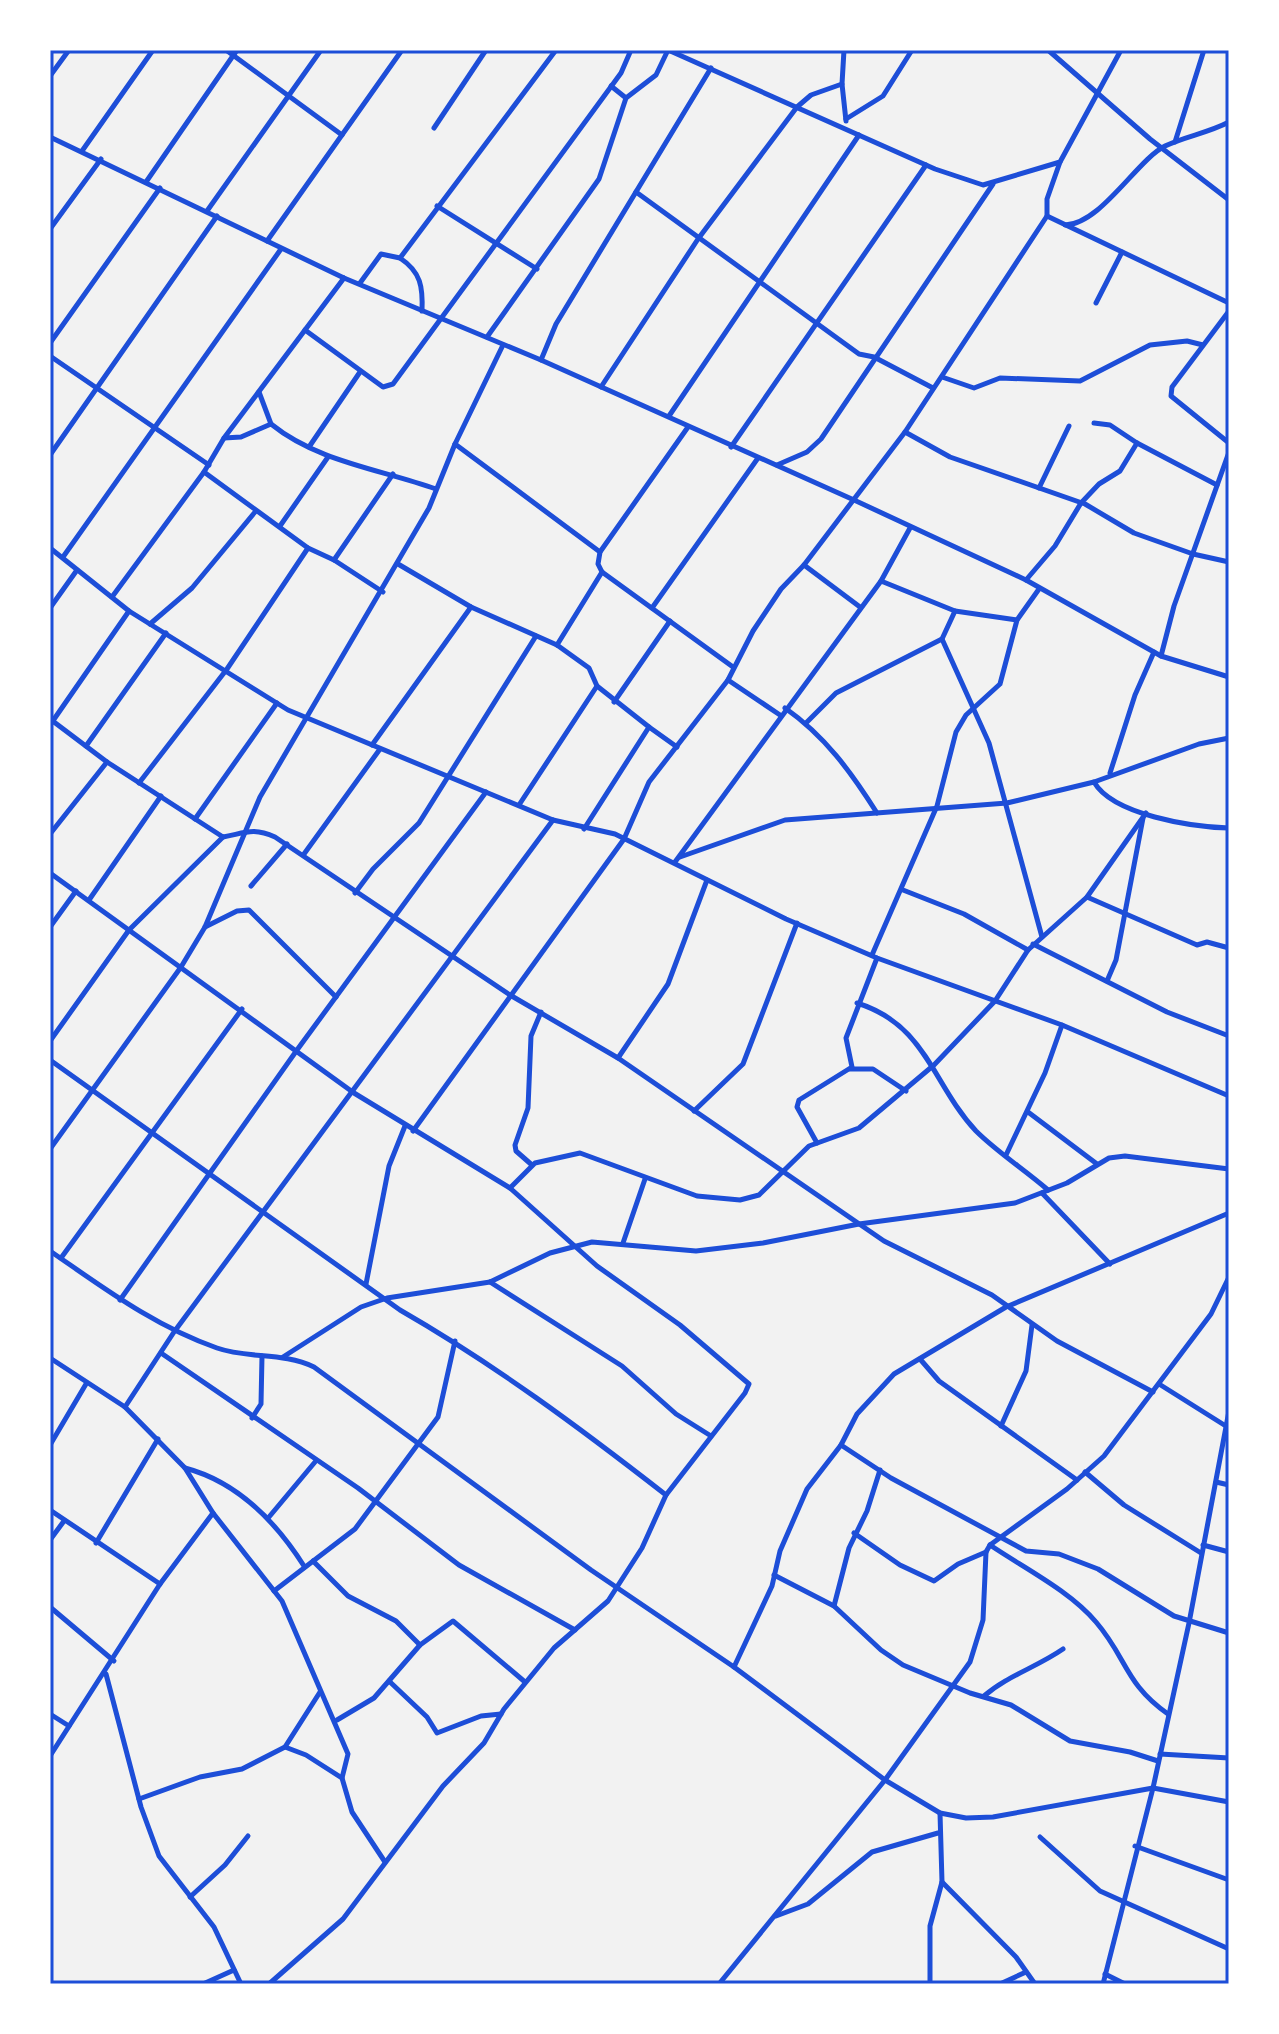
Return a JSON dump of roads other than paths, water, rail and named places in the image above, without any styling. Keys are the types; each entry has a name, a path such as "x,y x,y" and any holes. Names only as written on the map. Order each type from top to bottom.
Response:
{"street":[{"path":"50,76 69,50"},
{"path":"82,151 153,50"},
{"path":"226,50 235,53 342,135"},
{"path":"207,211 321,50"},
{"path":"267,241 402,50"},
{"path":"434,128 486,50"},
{"path":"400,258 556,50"},
{"path":"305,330 383,387 393,384 611,86 631,50"},
{"path":"487,337 606,167 626,98 656,75 668,50 683,52 711,68 926,165 983,185 1060,162"},
{"path":"844,50 842,84 848,129"},
{"path":"846,119 883,96 912,50"},
{"path":"1048,50 1097,94 1229,200"},
{"path":"413,1131 624,839 649,782 728,680 764,613 854,500 942,377 1047,216 1047,199 1060,162 1121,50"},
{"path":"1175,143 1204,50"},
{"path":"146,182 235,53"},
{"path":"541,360 556,324 711,68"},
{"path":"601,387 698,239 797,107 811,95 842,84"},
{"path":"611,86 626,98"},
{"path":"1063,225 1077,225 1130,181 1163,147 1229,122"},
{"path":"669,416 859,135"},
{"path":"50,137 344,278 669,416 1026,580 1161,656 1229,677"},
{"path":"50,229 101,159"},
{"path":"731,447 926,165"},
{"path":"776,466 807,452 821,439 993,184"},
{"path":"50,343 160,188"},
{"path":"636,192 859,354 874,357 933,388"},
{"path":"437,206 537,269"},
{"path":"50,455 217,216"},
{"path":"1047,216 1229,303"},
{"path":"63,557 281,249"},
{"path":"1096,303 1122,252"},
{"path":"360,283 381,254 400,258 411,266 420,279 422,311"},
{"path":"112,597 209,465 258,391 344,278"},
{"path":"1229,311 1172,387 1171,396 1229,443"},
{"path":"942,377 974,388 1000,378 1080,381 1150,345 1187,341 1203,345"},
{"path":"50,1149 181,967 205,927 246,830 304,717 398,564 503,345"},
{"path":"50,356 152,429 209,465"},
{"path":"308,448 360,372"},
{"path":"258,391 271,424 308,448 328,457 436,489"},
{"path":"1094,423 1110,425 1137,443 1217,485"},
{"path":"224,438 241,437 271,424"},
{"path":"1039,488 1069,426"},
{"path":"688,427 600,552 598,564 602,572 733,667"},
{"path":"905,432 950,457 1081,503 1134,533 1193,554 1229,562"},
{"path":"1026,580 1055,546 1081,503 1099,484 1120,471 1137,443"},
{"path":"455,444 600,552"},
{"path":"1161,656 1229,452"},
{"path":"280,526 328,457"},
{"path":"652,608 758,458"},
{"path":"204,472 308,548 334,560 383,592"},
{"path":"334,560 393,474"},
{"path":"150,624 192,588 255,512"},
{"path":"675,862 881,581 910,528"},
{"path":"50,548 129,611 304,717 553,820 624,839 797,923 875,957 1062,1025 1229,1096"},
{"path":"139,783 227,669 308,548"},
{"path":"398,564 471,607 557,645 589,668 597,686 614,702 677,747"},
{"path":"804,565 860,607"},
{"path":"50,608 77,570"},
{"path":"557,645 602,572"},
{"path":"881,581 955,611 1017,620"},
{"path":"817,1143 797,1112 799,1100 853,1065 846,1038 875,957 937,806 952,743 974,708 1000,684 1017,620 1039,589"},
{"path":"372,745 471,607"},
{"path":"129,611 51,722 223,837"},
{"path":"806,723 836,693 942,639 955,611"},
{"path":"614,702 670,621"},
{"path":"86,746 166,633"},
{"path":"355,893 373,869 419,823 445,776 536,636"},
{"path":"942,639 989,743 1042,937"},
{"path":"1110,774 1135,695 1154,652"},
{"path":"728,680 780,715"},
{"path":"519,805 597,686"},
{"path":"195,819 277,703"},
{"path":"785,708 806,723 849,768 877,813"},
{"path":"584,829 649,727"},
{"path":"680,857 785,820 1007,803 1094,782 1199,744 1229,738"},
{"path":"304,854 380,749"},
{"path":"50,834 107,762"},
{"path":"1094,782 1110,801 1144,815 1229,828"},
{"path":"120,1300 209,1172 396,920 486,792"},
{"path":"89,900 161,796"},
{"path":"510,1188 532,1165 548,1158 580,1153 697,1196 740,1200 759,1195 817,1143 859,1128 934,1065 995,1001 1033,944 1087,897 1144,815"},
{"path":"1107,981 1116,960 1144,815"},
{"path":"125,1407 174,1332 354,1093 553,820"},
{"path":"50,1041 129,930 223,837 246,830 259,830 304,854 355,893 510,995 618,1058 884,1241 992,1295 1032,1325 1153,1392"},
{"path":"251,886 287,844"},
{"path":"50,873 354,1093 510,1188 597,1266 680,1325 749,1384 666,1495 642,1548 618,1589 525,1682 484,1743 443,1786 343,1919 269,1984"},
{"path":"618,1058 668,984 707,880"},
{"path":"903,890 964,914 1028,950"},
{"path":"50,927 76,891"},
{"path":"1087,897 1197,945 1207,942 1229,948"},
{"path":"205,927 237,911 249,910 336,997"},
{"path":"694,1111 743,1064 797,923"},
{"path":"1033,944 1167,1012 1229,1036"},
{"path":"857,1003 892,1019 909,1032 976,1130 1045,1191 1110,1264"},
{"path":"61,1258 242,1009"},
{"path":"532,1165 519,1155 515,1145 528,1108 531,1036 541,1012"},
{"path":"1006,1155 1028,1112 1062,1025"},
{"path":"50,1060 400,1310 455,1341 573,1422 666,1495"},
{"path":"850,1069 873,1069 906,1091"},
{"path":"1028,1112 1097,1164"},
{"path":"366,1284 389,1166 405,1126"},
{"path":"283,1358 361,1307 387,1298 490,1282 550,1253 592,1242 696,1251 763,1243 859,1224 1015,1203 1084,1175 1109,1158 1145,1156 1229,1169"},
{"path":"623,1243 645,1179"},
{"path":"734,1667 807,1489 841,1445 871,1396 894,1374 1006,1307 1229,1213"},
{"path":"50,1251 120,1300 174,1332 241,1355 283,1358 314,1367 618,1589 734,1667 885,1780 940,1813 966,1818 993,1817 1153,1788 1229,1802"},
{"path":"719,1984 885,1780 970,1662 979,1637 986,1552 990,1545 1077,1480 1125,1431 1211,1314 1229,1277"},
{"path":"490,1282 622,1366 676,1414 711,1436"},
{"path":"1001,1426 1026,1371 1032,1325"},
{"path":"274,1591 355,1529 418,1442 441,1410 455,1341"},
{"path":"161,1353 315,1462 376,1500 459,1565 575,1630"},
{"path":"252,1418 261,1404 262,1356"},
{"path":"50,1358 125,1407 158,1439 185,1468 213,1513 274,1591 320,1691 337,1720 348,1754 342,1778 352,1812 385,1862"},
{"path":"920,1359 939,1381 1077,1480"},
{"path":"50,1445 86,1384"},
{"path":"1159,1384 1227,1428"},
{"path":"1103,1984 1135,1846 1153,1788 1189,1623 1229,1411"},
{"path":"96,1543 158,1439"},
{"path":"841,1445 1026,1551 1059,1554 1098,1569 1151,1604 1189,1623 1229,1633"},
{"path":"269,1517 315,1462"},
{"path":"185,1468 211,1478 269,1517 304,1566"},
{"path":"834,1606 854,1533 867,1511 880,1470"},
{"path":"1085,1472 1124,1505 1201,1553"},
{"path":"1216,1482 1229,1485"},
{"path":"50,1510 160,1584"},
{"path":"50,1756 106,1674 160,1584 213,1513"},
{"path":"50,1540 64,1521"},
{"path":"854,1533 908,1570 934,1581 958,1564 986,1552"},
{"path":"1203,1544 1229,1552"},
{"path":"990,1545 1094,1619 1111,1641 1135,1687 1168,1714"},
{"path":"313,1561 348,1596 396,1621 420,1645"},
{"path":"774,1575 834,1606 892,1658 953,1687 1011,1705 1070,1741 1130,1752 1158,1761"},
{"path":"50,1607 114,1661"},
{"path":"337,1720 369,1702 420,1645 453,1621 525,1682"},
{"path":"983,1696 997,1684 1042,1664 1063,1649"},
{"path":"106,1674 139,1799 159,1856 214,1927 241,1984"},
{"path":"389,1681 427,1717 437,1733 481,1716 502,1714"},
{"path":"139,1799 200,1777 242,1769 285,1747 320,1691"},
{"path":"50,1714 69,1726"},
{"path":"285,1747 306,1755 342,1778"},
{"path":"1160,1754 1229,1758"},
{"path":"930,1984 930,1926 942,1882 938,1833 940,1813"},
{"path":"775,1917 808,1904 872,1852 938,1833"},
{"path":"190,1897 225,1865 248,1836"},
{"path":"1040,1837 1074,1871 1122,1903 1229,1949"},
{"path":"1135,1846 1229,1880"},
{"path":"942,1882 1035,1984"},
{"path":"203,1984 234,1970"},
{"path":"1000,1984 1026,1972"},
{"path":"1105,1974 1125,1984"}]}
